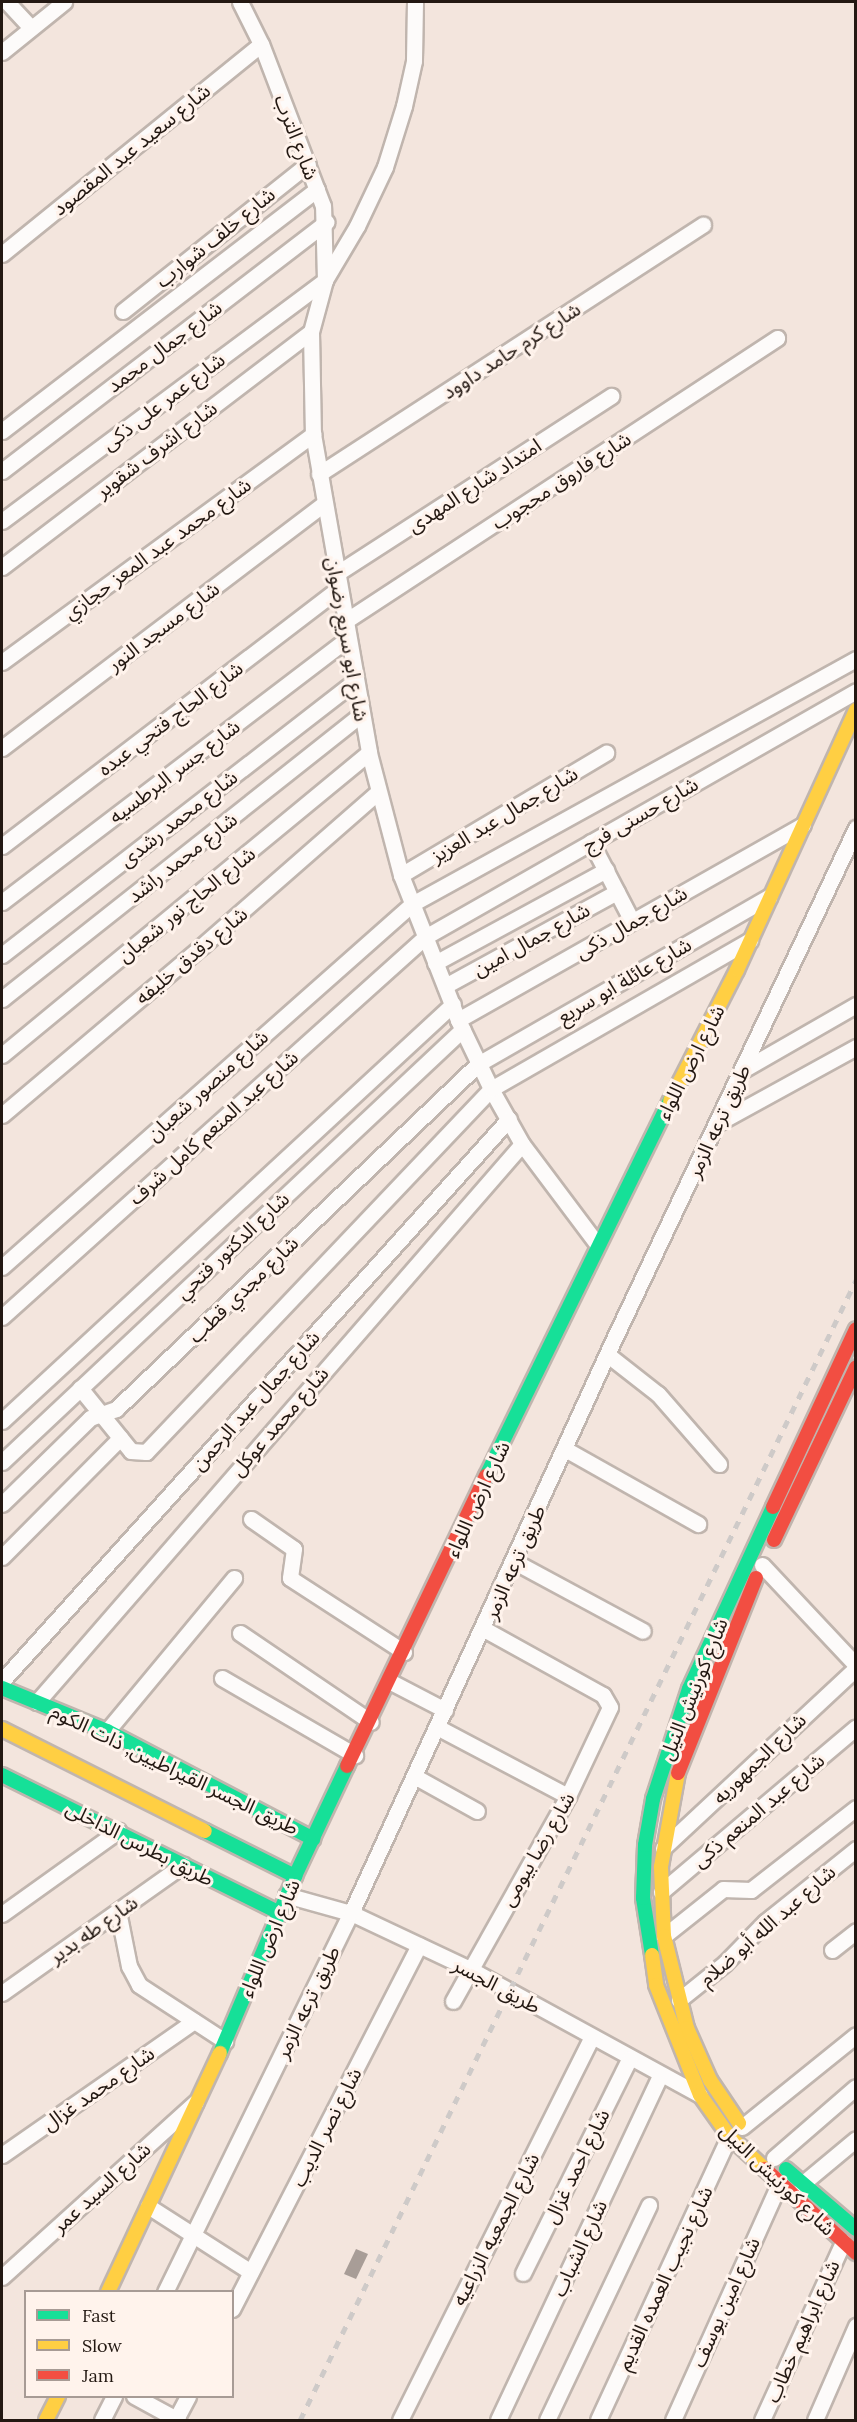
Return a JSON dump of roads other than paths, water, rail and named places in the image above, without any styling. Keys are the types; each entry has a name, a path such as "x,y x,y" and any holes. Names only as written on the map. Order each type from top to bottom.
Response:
{"street":[{"path":"8,2 31,28"},
{"path":"2,52 64,2"},
{"name":"شارع الترب","path":"240,2 261,44 317,189 326,222 325,280"},
{"name":"شارع ابو سريع رضوان","path":"415,2 414,61 385,167 357,226 325,280 311,332 313,434 344,622 369,753 401,875 445,987 491,1089 522,1144 597,1244"},
{"name":"شارع سعيد عبد المقصود","path":"2,254 261,44"},
{"name":"شارع خلف شوارب","path":"123,311 308,164"},
{"path":"2,431 317,189"},
{"name":"شارع جمال محمد","path":"2,471 326,222"},
{"name":"شارع كرم حامد داوود","path":"319,474 703,225"},
{"name":"شارع عمر على ذكى","path":"2,521 325,280"},
{"name":"شارع اشرف شقوير","path":"2,567 311,332"},
{"name":"شارع فاروق محجوب","path":"344,622 777,338"},
{"name":"امتداد شارع المهدى","path":"337,582 611,396"},
{"name":"شارع محمد عبد المعز حجازي","path":"2,662 313,434"},
{"name":"شارع مسجد النور","path":"2,748 324,504"},
{"name":"شارع الحاج فتحي عبده","path":"2,846 337,582"},
{"name":"شارع جسر البرطسيه","path":"2,902 347,639"},
{"name":"شارع منصور شعبان","path":"2,1267 412,904 855,659"},
{"name":"شارع محمد رشدى","path":"2,955 355,681"},
{"name":"شارع حسنى فرج","path":"425,938 855,691"},
{"name":"شارع ارض اللواء","path":"109,2290 201,2098 286,1894 391,1682 597,1244 750,940 855,710"},
{"name":"شارع محمد راشد","path":"2,999 362,714"},
{"name":"شارع الحاج نور شعبان","path":"2,1055 369,753"},
{"name":"شارع جمال عبد العزيز","path":"401,875 606,753"},
{"name":"شارع دقدق خليفه","path":"2,1115 202,946 378,792"},
{"name":"شارع جمال ذكى","path":"461,1025 632,921 803,825"},
{"name":"طريق ترعه الزمر","path":"166,2290 351,1913 515,1562 608,1354 855,828"},
{"path":"591,842 632,921"},
{"path":"435,963 606,870"},
{"name":"شارع جمال امين","path":"445,987 617,892"},
{"name":"شارع عائلة ابو سريع","path":"478,1064 769,897"},
{"name":"شارع عبد المنعم كامل شرف","path":"2,1317 425,938"},
{"path":"80,1388 131,1451 146,1452 491,1089 750,940"},
{"path":"2,1421 453,1004"},
{"path":"741,1071 855,1005"},
{"name":"شارع الدكتور فتحي","path":"2,1462 461,1025"},
{"path":"718,1123 855,1047"},
{"name":"شارع مجدي قطب","path":"2,1504 90,1418 116,1409 478,1064"},
{"name":"شارع جمال عبد الرحمن","path":"2,1681 509,1119"},
{"name":"شارع محمد عوكل","path":"38,1701 522,1144"},
{"name":"شارع كورنيش النيل","path":"855,1329 689,1689 653,1799 644,1881 650,1958 664,2009 700,2095 736,2131 779,2184 855,2253"},
{"path":"608,1354 658,1395 719,1464"},
{"name":"شارع كورنيش النيل","path":"852,2219 802,2184 774,2158 736,2131 702,2063 679,2000 664,1936 661,1892 663,1848 685,1749 762,1565 855,1367"},
{"path":"2,1557 120,1438"},
{"path":"565,1449 698,1524"},
{"path":"251,1519 294,1549 290,1578 404,1652"},
{"path":"515,1562 643,1631"},
{"path":"762,1565 855,1666"},
{"path":"106,1731 234,1578"},
{"name":"شارع رضا بيومى","path":"453,2001 468,1968 568,1796 609,1710 603,1695 484,1629"},
{"path":"240,1633 371,1722"},
{"name":"شارع الجمهوريه","path":"663,1848 855,1666"},
{"path":"222,1678 355,1755"},
{"path":"391,1682 446,1710"},
{"name":"طريق الجسر القيراطيين, ذات الكوم","path":"2,1688 106,1731 314,1839"},
{"path":"437,1727 568,1796"},
{"name":"شارع عبد المنعم ذكى","path":"661,1892 855,1727"},
{"name":"طريق الجسر القيراطيين, ذات الكوم","path":"2,1730 295,1876"},
{"name":"طريق بطرس الداخلى","path":"2,1775 278,1912"},
{"path":"414,1776 477,1811"},
{"path":"664,1936 723,1889 751,1890 855,1808"},
{"path":"2,1914 118,1831"},
{"name":"شارع عبد الله أبو ضلام","path":"679,2000 725,1963 765,1922 855,1849"},
{"name":"شارع طه بدير","path":"2,1994 183,1865"},
{"name":"طريق الجسر","path":"286,1894 351,1913 468,1968 628,2059 700,2095"},
{"path":"118,1911 132,1976 139,1985 225,2041"},
{"path":"832,1950 855,1931"},
{"name":"شارع نصر الديب","path":"234,2305 419,1945"},
{"name":"شارع محمد غزال","path":"2,2155 194,2021"},
{"path":"736,2131 855,2035"},
{"name":"شارع الجمعيه الزراعيه","path":"400,2421 591,2038"},
{"name":"شارع احمد غزال","path":"523,2273 628,2059"},
{"name":"شارع الشباب","path":"498,2421 660,2076"},
{"path":"774,2158 855,2087"},
{"name":"شارع السيد عمر","path":"2,2277 201,2098"},
{"name":"شارع نجيب العمده القديم","path":"598,2421 736,2131"},
{"path":"802,2184 855,2139"},
{"name":"شارع امين يوسف","path":"673,2421 779,2184"},
{"path":"547,2421 649,2205"},
{"path":"148,2206 251,2272"},
{"name":"شارع ابراهيم خطاب","path":"762,2421 843,2242"},
{"path":"815,2421 855,2326"},
{"path":"46,2421 58,2398"},
{"path":"102,2421 114,2398"},
{"path":"136,2398 177,2420 188,2398"}],"railway":[{"path":"300,2420 856,1280"}]}
